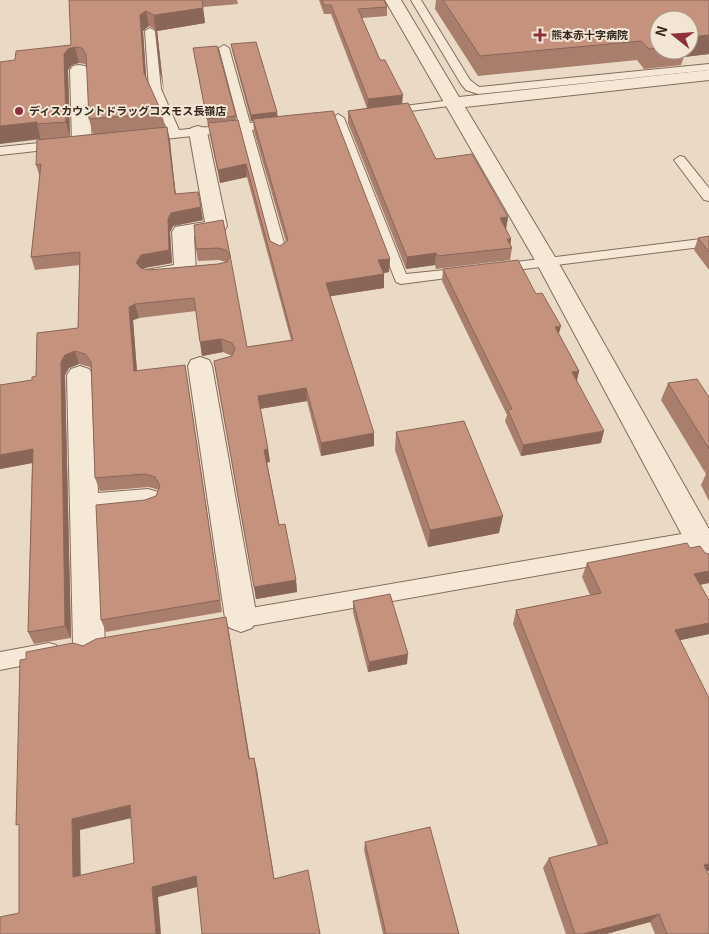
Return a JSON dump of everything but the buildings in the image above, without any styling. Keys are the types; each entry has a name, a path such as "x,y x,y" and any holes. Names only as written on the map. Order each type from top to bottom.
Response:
{"street":[{"path":"393,0 546,262 706,544"},
{"path":"79,70 87,143"},
{"path":"452,103 709,75"},
{"path":"152,275 194,271 183,232 216,226 198,132"},
{"path":"199,366 241,618"},
{"path":"80,375 84,506 99,644"},
{"path":"84,506 148,500"}],"lane":[{"path":"416,0 465,82 470,88 478,91 709,67"},
{"path":"150,31 155,89 175,134"},
{"path":"224,48 280,254"},
{"path":"376,113 452,103"},
{"path":"338,118 401,279 709,242"},
{"path":"129,138 292,122"},
{"path":"0,151 87,143"},
{"path":"680,160 709,197"},
{"path":"213,624 706,544"},
{"path":"0,661 99,644"}],"place":[{"name":"熊本赤十字病院","path":"540,35"},
{"name":"ディスカウントドラッグコスモス長嶺店","path":"19,111"}]}
